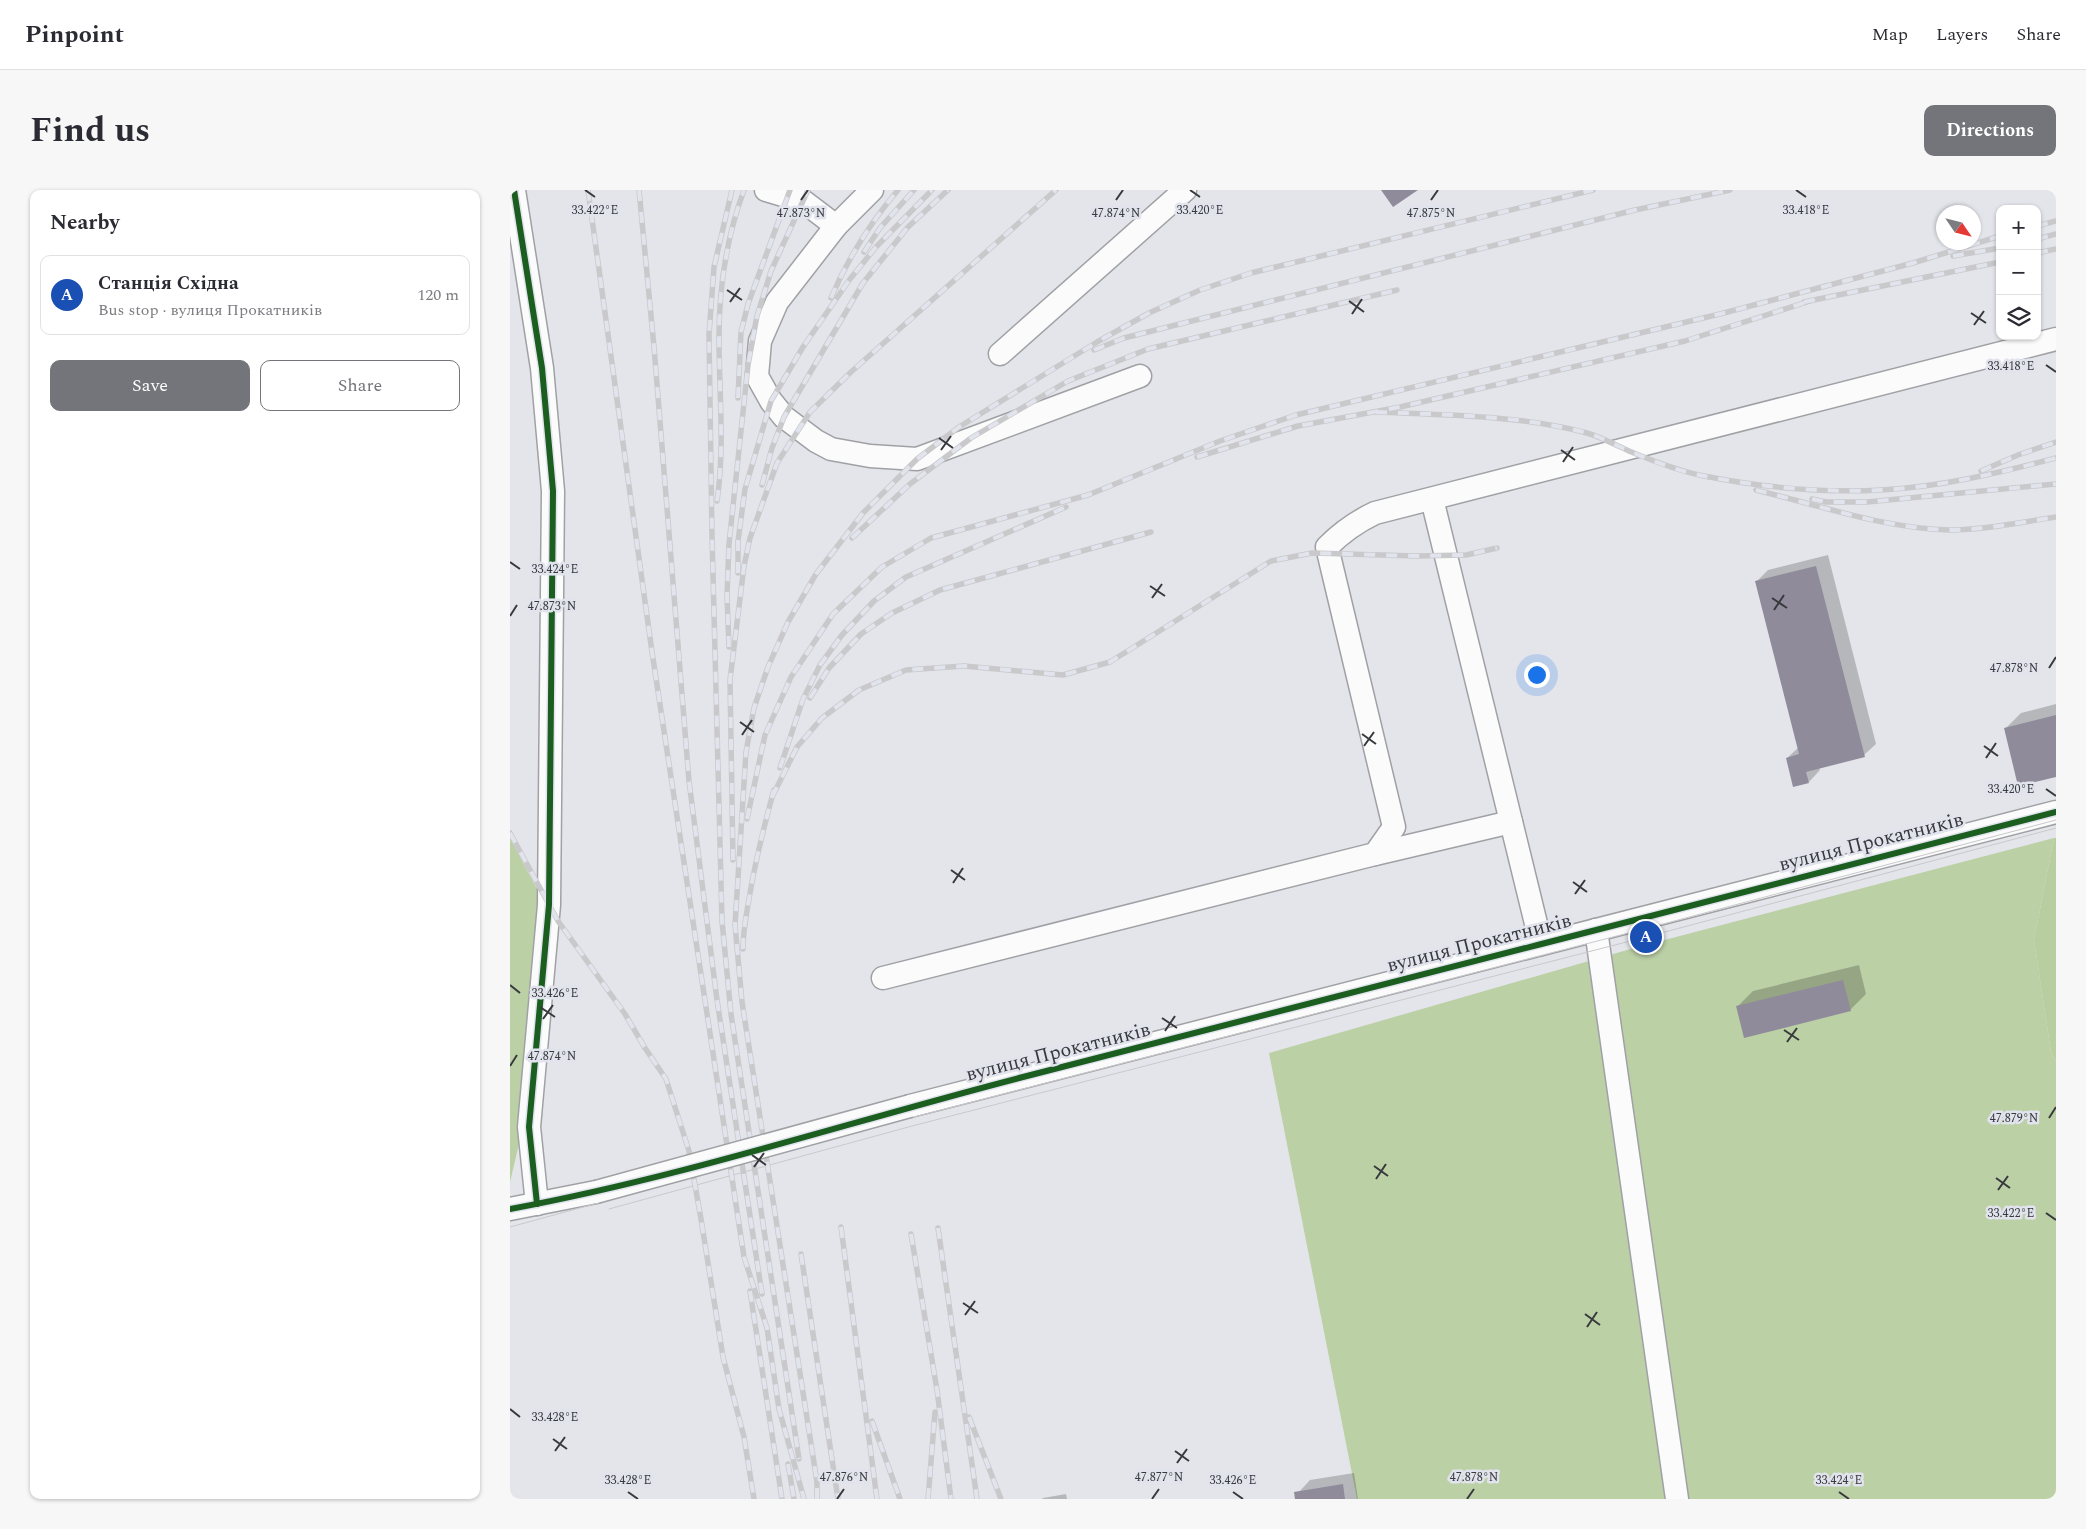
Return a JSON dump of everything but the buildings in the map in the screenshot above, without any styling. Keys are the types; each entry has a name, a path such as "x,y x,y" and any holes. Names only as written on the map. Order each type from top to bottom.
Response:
{"street":[{"path":"514,190 542,368 553,491 549,905 528,1127 537,1204"},
{"path":"766,190 803,201 836,226"},
{"path":"872,190 836,226 777,302 760,341 757,376 771,401 784,417 816,441 831,449 870,456 917,459 1140,376"},
{"path":"1000,354 1185,190"},
{"path":"1375,854 1394,828 1327,547 1350,527 1375,513 2056,339"},
{"path":"1432,499 1541,944"},
{"name":"вулиця Прокатників","path":"510,1209 596,1192 910,1106 2056,812"},
{"path":"883,978 1375,854 1511,822"},
{"path":"1596,930 1677,1499"}],"green space":[{"path":"510,838 546,906 523,1127 510,1182"},
{"path":"2054,838 2034,940 2051,1052 2056,1061 2056,1499 1357,1499 1269,1053 1634,948"},
{"path":"2054,838 2056,838 2056,1061 2051,1052 2034,940"}],"tram line":[{"path":"510,1227 910,1118 1644,929 2056,820"},
{"path":"609,1209 912,1126 1646,937 2056,828"}],"railway":[{"path":"588,190 652,652 744,1257 767,1328 779,1409 804,1499"},
{"path":"639,190 654,347 689,781 717,1000 762,1294"},
{"path":"732,190 714,267 709,334 722,921 731,1014 799,1459"},
{"path":"717,501 721,460 719,319 722,281 733,225 744,190"},
{"path":"738,398 741,332 748,304 790,190"},
{"path":"729,647 727,596 729,544 748,365 757,316 771,271 808,190"},
{"path":"831,298 860,242 898,190"},
{"path":"864,252 880,228 914,190"},
{"path":"738,573 738,541 745,489 771,401 803,347 850,279 876,247 932,190"},
{"path":"762,485 772,448 784,417 863,283 908,227 948,190"},
{"path":"733,860 730,680 744,566 750,538 777,463 810,412 851,372 1056,190"},
{"path":"817,1499 817,1482 742,1002 735,925 746,752 754,708 768,667 788,622 816,574 863,513 917,459 959,427 1097,342 1149,313 1200,290 1251,273 1593,190"},
{"path":"1094,350 1124,338 1635,210 1730,190"},
{"path":"2041,225 2056,221"},
{"path":"2041,238 2056,234"},
{"path":"747,819 765,735 791,677 833,614 882,567 931,538 1088,495 1220,441 1296,415 1720,314 1913,263 1996,237"},
{"path":"1953,256 1996,249"},
{"path":"2041,252 2056,249"},
{"path":"1804,302 1996,263"},
{"path":"852,538 910,484 971,438 1068,381 1148,349 1397,290"},
{"path":"1197,457 1298,426 1400,407 1685,341 1810,301"},
{"path":"1376,412 1509,419 1561,427 1592,435 1656,462 1694,474 1747,483 1815,490 1859,491 1925,486 1991,474 2056,458"},
{"path":"1981,471 2018,455 2056,442"},
{"path":"1812,499 1826,502 1867,502 2056,484"},
{"path":"1756,490 1877,521 1926,529 1976,529 2056,517"},
{"path":"780,768 803,699 820,665 842,635 874,601 906,577 1066,507"},
{"path":"810,698 829,668 861,634 892,613 940,590 1151,532"},
{"path":"772,797 797,747 822,718 859,690 906,670 964,666 1063,675 1110,662 1271,561 1312,553 1416,556 1466,555 1497,548"},
{"path":"743,949 745,924 754,871 774,790"},
{"path":"510,833 558,921 625,1014 666,1079 689,1151 723,1357 744,1437 754,1499"},
{"path":"841,1227 877,1499"},
{"path":"938,1228 977,1499"},
{"path":"911,1234 937,1390 951,1499"},
{"path":"801,1254 838,1499"},
{"path":"750,1291 782,1499"},
{"path":"928,1499 935,1412"},
{"path":"969,1417 1001,1499"},
{"path":"872,1421 900,1499"},
{"path":"788,1464 794,1499"}],"cycle path":[{"path":"514,190 542,368 553,491 549,905 529,1127 537,1204"},
{"path":"510,1209 575,1196 703,1165 1023,1077 2056,812"}],"place":[{"name":"Станція Східна","path":"1646,937"}]}
